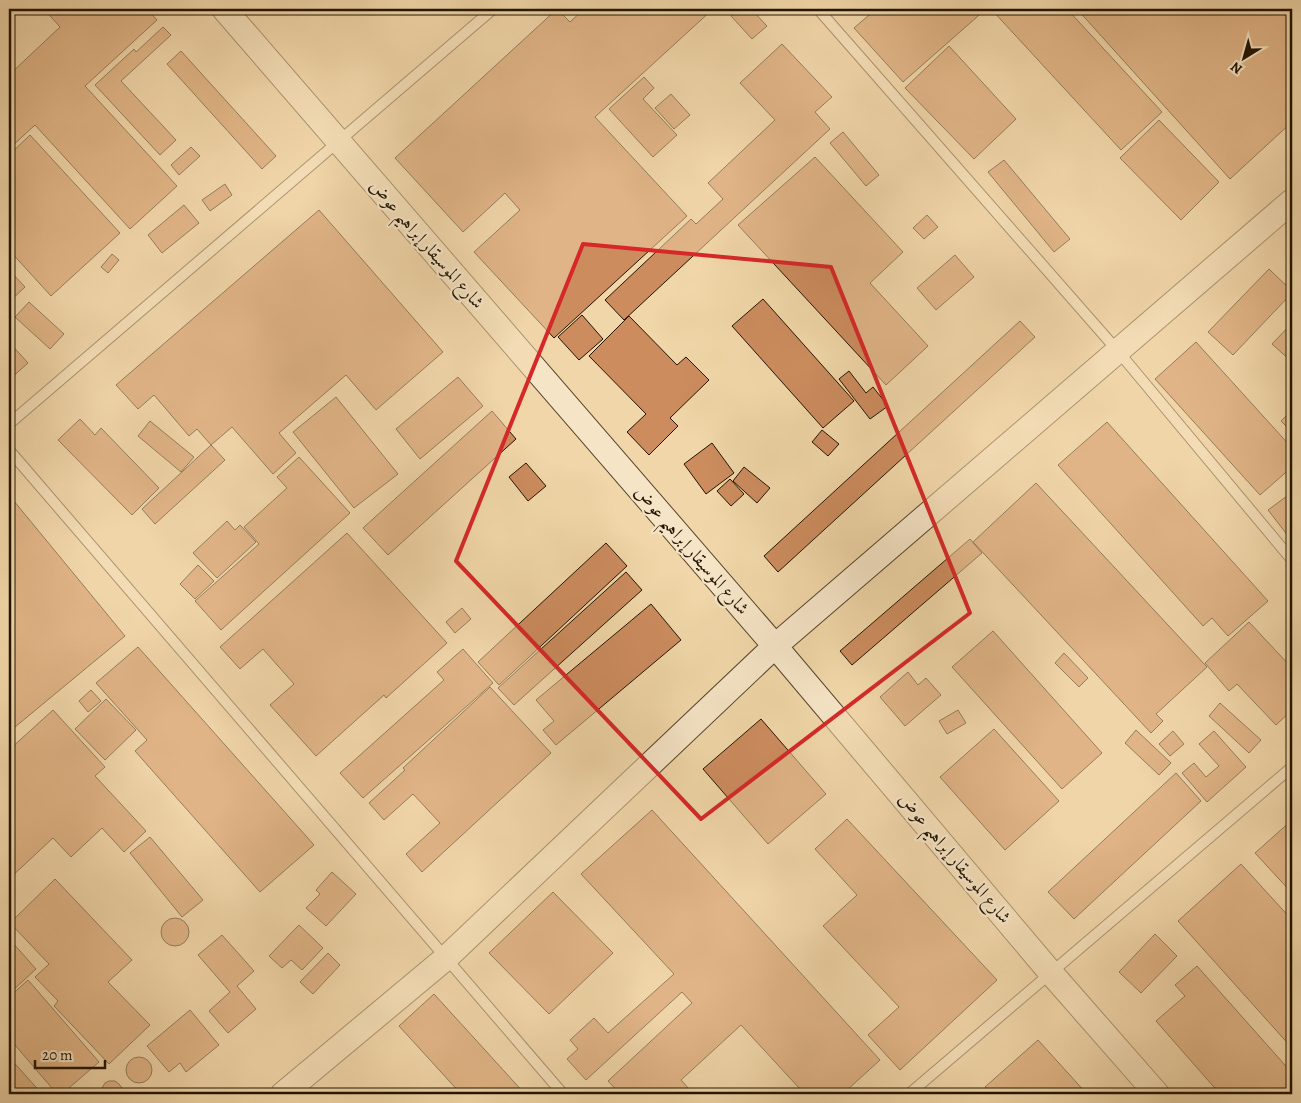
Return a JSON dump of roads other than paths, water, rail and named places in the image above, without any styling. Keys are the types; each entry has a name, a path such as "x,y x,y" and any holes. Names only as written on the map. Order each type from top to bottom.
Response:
{"street":[{"name":"شارع الموسيقار إبراهيم عوض","path":"224,9 775,646 1051,973 1157,1094"},
{"path":"283,1094 446,958 775,646 1292,201"}],"lane":[{"path":"9,424 493,9"},
{"path":"818,9 1118,350 1292,560"},
{"path":"9,450 563,1094"},
{"path":"909,1094 1292,767"}]}
